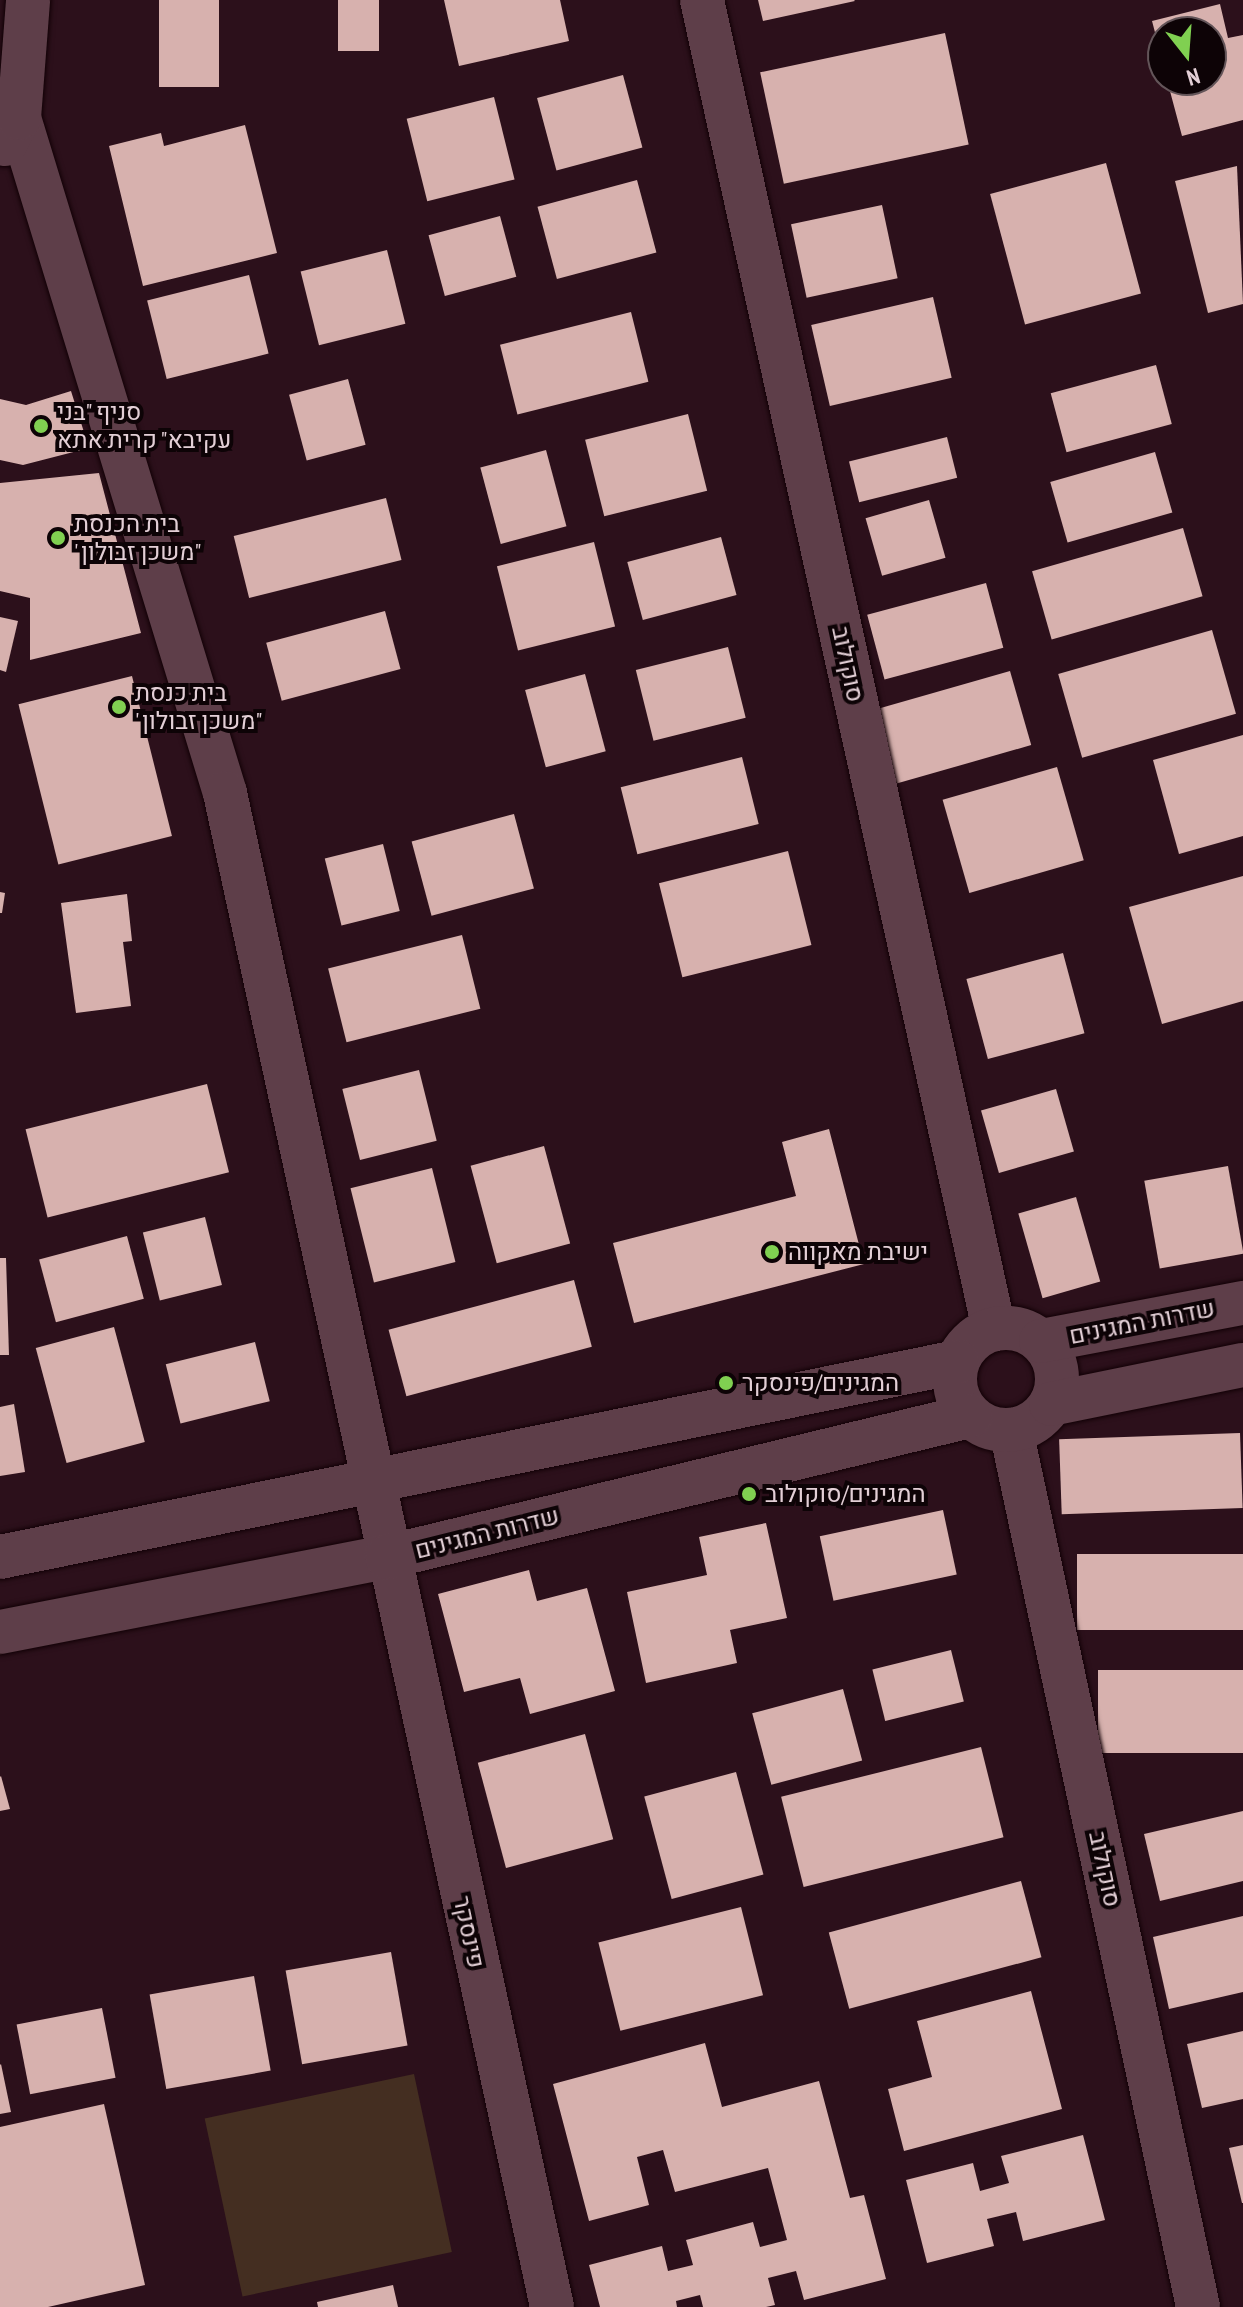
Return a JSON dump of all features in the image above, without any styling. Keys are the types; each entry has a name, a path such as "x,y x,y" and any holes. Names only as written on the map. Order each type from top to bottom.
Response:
{"street":[{"path":"9,136 28,0"},
{"name":"סוקולוב","path":"702,0 994,1329"},
{"name":"פינסקר","path":"9,136 225,793 371,1487 552,2307"},
{"name":"שדרות המגינים","path":"1041,1341 1243,1303"},
{"path":"1051,1404 1057,1371 1041,1341 994,1329 965,1347 957,1362 956,1391 970,1416 1011,1430 1051,1404 1243,1365"},
{"path":"0,1557 371,1487 957,1362"},
{"name":"שדרות המגינים","path":"0,1632 387,1557 970,1416"},
{"name":"סוקולוב","path":"1011,1430 1198,2307"}],"shaded area":[{"path":"414,2074 452,2252 243,2297 205,2118"}],"building":[{"path":"159,0 219,0 219,87 159,87"},
{"path":"338,0 379,0 379,51 338,51"},
{"path":"444,0 560,0 569,41 459,66"},
{"path":"758,0 854,0 855,1 763,21"},
{"path":"1220,4 1223,16 1172,16"},
{"path":"945,33 969,145 784,184 760,72"},
{"path":"1227,34 1228,38 1243,35 1243,120 1182,136 1171,96 1227,96"},
{"path":"623,75 642,147 556,170 537,98"},
{"path":"494,97 515,179 427,201 407,119"},
{"path":"245,125 277,253 143,286 109,146 161,133 164,146"},
{"path":"1106,163 1141,293 1025,324 990,194"},
{"path":"1237,166 1243,304 1208,313 1175,181"},
{"path":"637,180 656,252 557,279 538,207"},
{"path":"882,205 898,278 807,298 791,224"},
{"path":"500,216 516,277 445,296 429,235"},
{"path":"387,250 405,324 319,345 301,272"},
{"path":"249,275 269,354 167,379 147,300"},
{"path":"933,297 952,378 830,406 811,325"},
{"path":"631,312 648,382 517,415 500,345"},
{"path":"1156,365 1172,424 1067,452 1051,393"},
{"path":"348,379 366,445 307,460 289,395"},
{"name":"סניף \"בני עקיבא\" קרית אתא","path":"71,391 89,448 23,465 0,460 0,399 26,405"},
{"path":"688,414 707,491 604,516 585,440"},
{"path":"947,437 957,478 859,502 849,461"},
{"path":"546,450 566,526 501,544 480,468"},
{"path":"1155,452 1172,513 1068,543 1050,482"},
{"name":"בית הכנסת \"משכן זבולון\"","path":"99,473 141,633 30,660 30,598 0,591 0,483"},
{"path":"386,498 401,560 249,598 234,536"},
{"path":"929,500 946,558 882,576 866,518"},
{"path":"1183,528 1203,596 1052,640 1032,571"},
{"path":"721,537 737,595 643,620 627,562"},
{"path":"594,542 615,626 518,651 497,566"},
{"path":"986,583 1003,648 885,680 867,615"},
{"path":"385,611 401,669 282,701 266,643"},
{"path":"0,617 18,621 6,672 0,670"},
{"path":"1212,630 1236,714 1082,758 1058,674"},
{"path":"728,647 746,718 653,741 636,670"},
{"path":"1010,671 1031,745 897,784 875,710"},
{"path":"585,674 606,751 546,767 525,690"},
{"path":"132,676 172,836 58,864 18,704"},
{"path":"1243,735 1243,836 1179,854 1153,760"},
{"path":"742,757 759,824 637,854 621,787"},
{"path":"1057,767 1084,860 969,893 943,800"},
{"path":"514,814 534,888 432,916 412,841"},
{"path":"383,844 400,911 341,925 325,859"},
{"path":"788,851 811,945 682,977 659,883"},
{"path":"1243,876 1243,1001 1162,1024 1129,907"},
{"path":"0,892 5,893 2,913 0,913"},
{"path":"127,894 132,941 123,942 131,1006 76,1013 61,903"},
{"path":"462,935 480,1009 346,1042 328,968"},
{"path":"1063,953 1084,1033 988,1059 966,979"},
{"path":"419,1070 437,1141 360,1160 342,1089"},
{"path":"207,1084 229,1172 48,1218 26,1129"},
{"path":"1056,1089 1074,1151 999,1173 981,1110"},
{"path":"829,1129 864,1264 634,1323 613,1243 796,1196 782,1142"},
{"path":"544,1146 570,1244 497,1263 471,1166"},
{"path":"1228,1166 1243,1254 1160,1268 1144,1181"},
{"path":"432,1168 455,1262 374,1282 350,1188"},
{"path":"1076,1197 1100,1282 1043,1298 1018,1214"},
{"path":"205,1217 222,1285 160,1300 143,1232"},
{"path":"127,1236 144,1299 56,1322 39,1260"},
{"path":"0,1258 6,1258 9,1355 0,1355"},
{"path":"574,1280 592,1347 406,1396 389,1330"},
{"path":"114,1327 145,1442 67,1463 36,1348"},
{"path":"255,1342 270,1401 180,1423 166,1364"},
{"path":"14,1404 25,1472 0,1476 0,1407"},
{"path":"1240,1433 1243,1508 1062,1514 1059,1439"},
{"path":"943,1510 957,1575 833,1601 820,1536"},
{"path":"766,1523 787,1618 730,1630 737,1663 646,1683 627,1592 707,1575 699,1537"},
{"path":"1077,1554 1243,1554 1243,1630 1077,1630"},
{"path":"529,1570 537,1601 587,1588 615,1691 530,1714 520,1678 464,1692 438,1594"},
{"path":"951,1650 964,1701 885,1721 872,1670"},
{"path":"1098,1670 1243,1670 1243,1753 1098,1753"},
{"path":"843,1689 862,1760 771,1785 752,1713"},
{"path":"585,1734 613,1839 506,1868 478,1763"},
{"path":"981,1747 1003,1837 804,1887 781,1797"},
{"path":"736,1772 763,1874 672,1899 644,1797"},
{"path":"0,1777 10,1809 0,1811"},
{"path":"1243,1811 1243,1881 1160,1901 1144,1834"},
{"path":"1021,1881 1041,1957 849,2009 829,1933"},
{"path":"741,1907 763,1995 620,2031 598,1943"},
{"path":"1243,1916 1243,1992 1169,2009 1153,1937"},
{"path":"391,1952 407,2046 302,2064 286,1971"},
{"path":"254,1976 271,2071 166,2089 150,1994"},
{"path":"1031,1991 1062,2109 904,2151 888,2089 932,2077 917,2021"},
{"path":"102,2008 116,2078 30,2094 17,2025"},
{"path":"1243,2031 1243,2099 1202,2108 1187,2044"},
{"path":"705,2043 722,2107 819,2081 850,2198 864,2195 886,2279 804,2300 796,2271 768,2278 775,2305 766,2307 703,2307 700,2295 676,2301 677,2307 600,2307 589,2265 662,2246 668,2271 693,2265 686,2240 753,2222 760,2247 787,2240 768,2168 675,2192 663,2150 637,2157 649,2205 589,2221 553,2084"},
{"path":"0,2065 11,2112 0,2114"},
{"path":"104,2104 145,2285 48,2307 0,2307 0,2127"},
{"path":"1083,2135 1105,2220 1023,2241 1016,2212 987,2219 994,2246 927,2263 906,2180 973,2163 980,2191 1009,2183 1001,2156"},
{"path":"1243,2145 1243,2203 1242,2203 1229,2148"},
{"path":"393,2285 398,2307 318,2307 317,2302"}],"place":[{"name":"סניף \"בני עקיבא\" קרית אתא","path":"41,426"},
{"name":"בית הכנסת \"משכן זבולון\"","path":"58,538"},
{"name":"בית כנסת \"משכן זבולון\"","path":"119,707"},
{"name":"ישיבת מאקווה","path":"772,1252"},
{"name":"המגינים/פינסקר","path":"726,1383"},
{"name":"המגינים/סוקולוב","path":"749,1494"}]}
